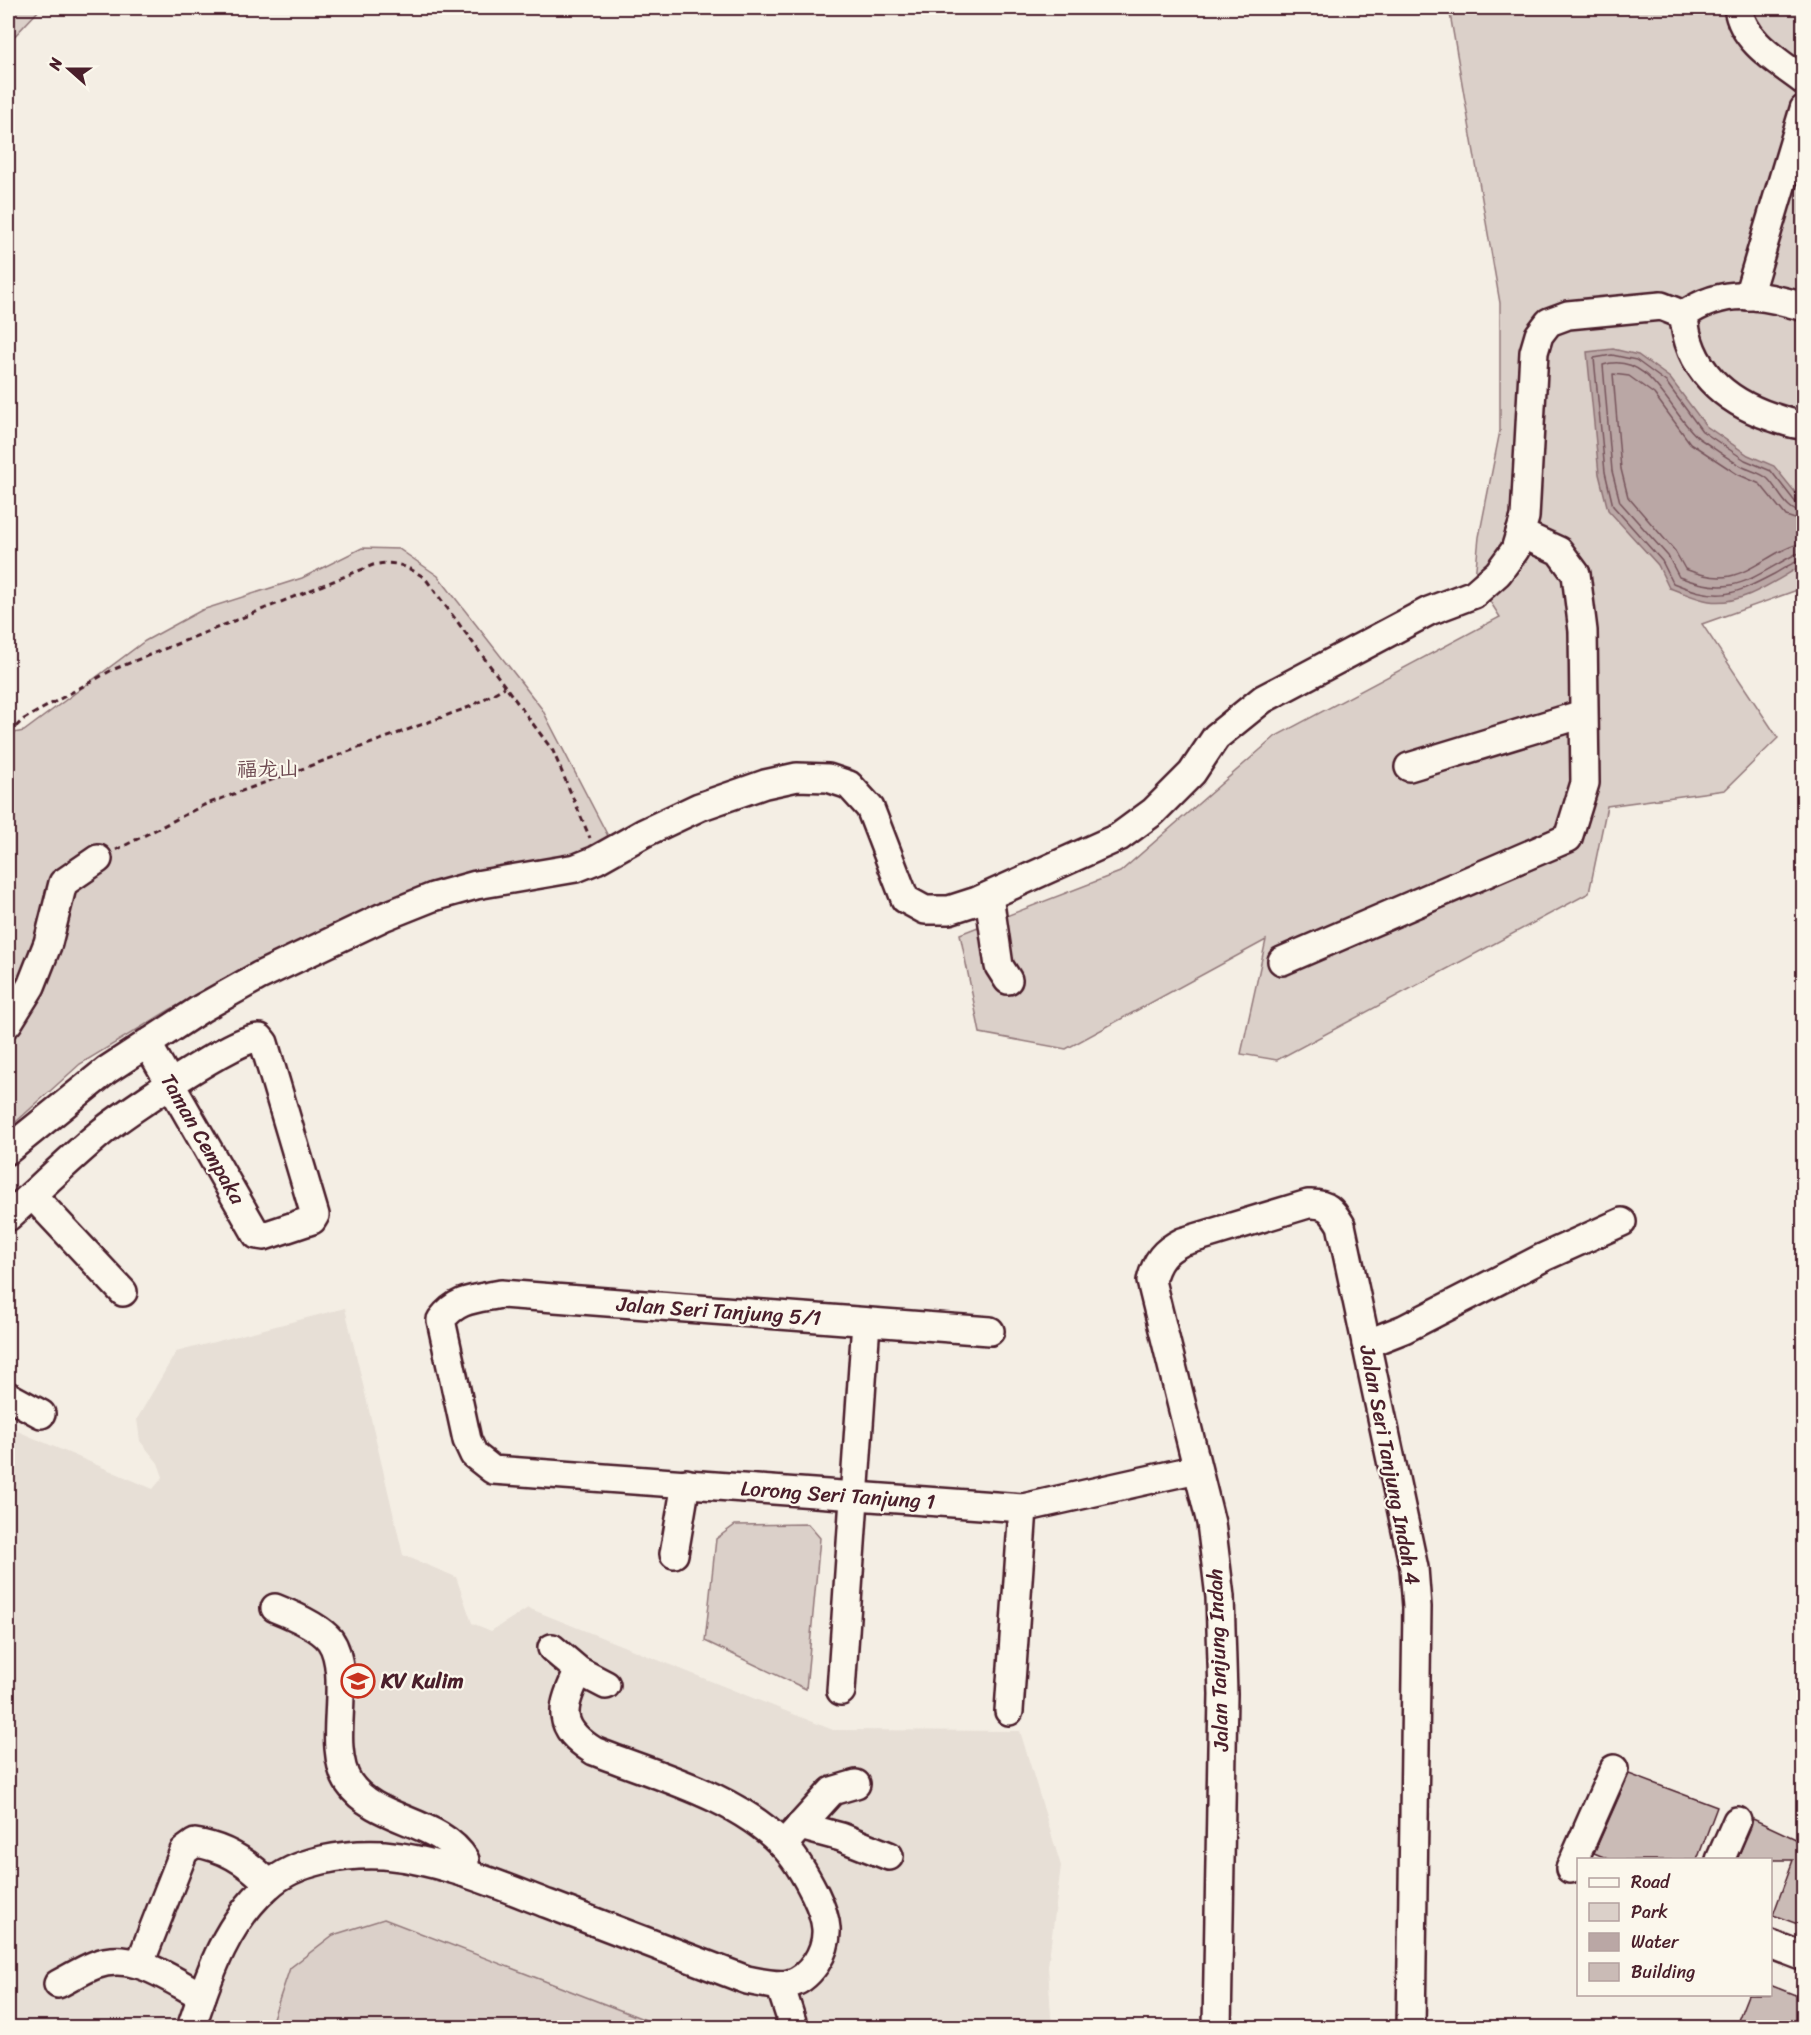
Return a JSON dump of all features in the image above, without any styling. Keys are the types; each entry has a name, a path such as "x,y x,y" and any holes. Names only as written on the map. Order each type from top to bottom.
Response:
{"street":[{"path":"1738,8 1740,22 1754,41 1803,81"},
{"path":"1748,296 1803,109"},
{"path":"1684,315 1699,304 1716,299 1748,296 1764,295 1803,307"},
{"path":"8,1150 107,1070 147,1043 259,976 383,917 476,885 576,868 699,807 765,784 797,777 828,778 849,785 870,808 885,841 893,873 905,899 925,910 949,910 988,896 1119,837 1153,812 1192,773 1216,737 1263,699 1429,611 1474,594 1498,573 1515,550 1524,517 1529,472 1534,352 1539,335 1549,322 1568,315 1661,306 1684,315"},
{"path":"1684,315 1685,338 1698,365 1718,386 1745,408 1803,425"},
{"path":"1282,961 1568,838 1585,783 1582,714 1583,631 1576,574 1559,551 1520,533"},
{"path":"1409,767 1582,714"},
{"path":"8,1023 31,986 48,943 63,883 99,859"},
{"path":"988,896 999,966 1008,980"},
{"name":"Taman Cempaka","path":"147,1043 257,1235 264,1236 312,1220 315,1215 264,1044 260,1038 255,1037 228,1049 172,1084"},
{"path":"8,1217 104,1130 172,1084"},
{"path":"32,1195 123,1292"},
{"name":"Jalan Seri Tanjung Indah 4","path":"1155,1265 1168,1249 1182,1242 1308,1203 1322,1203 1332,1210 1341,1226 1414,1568 1417,1607 1411,2028"},
{"path":"1366,1344 1404,1329 1544,1257 1622,1222"},
{"name":"Jalan Tanjung Indah","path":"1155,1265 1151,1281 1210,1523 1220,1597 1223,1694 1217,2028"},
{"name":"Jalan Seri Tanjung 5/1","path":"478,1460 467,1440 441,1320 450,1307 466,1300 501,1294 990,1331"},
{"path":"841,1692 866,1322"},
{"path":"8,1396 41,1414"},
{"name":"Lorong Seri Tanjung 1","path":"478,1460 494,1470 1023,1508 1197,1469"},
{"path":"674,1554 686,1484"},
{"path":"1009,1711 1023,1508"},
{"path":"275,1608 296,1617 330,1640 339,1667 340,1764 348,1782 361,1797 448,1842 465,1860 465,1873"},
{"path":"552,1648 579,1671 606,1685"},
{"path":"579,1671 565,1706 565,1723 575,1739 594,1751 744,1813 791,1835 841,1838 889,1856"},
{"path":"1566,1868 1614,1769"},
{"path":"791,1835 832,1791 856,1784"},
{"path":"1721,1858 1737,1821"},
{"path":"191,2028 229,1930 269,1884 299,1868 355,1855 386,1855 465,1873 747,1980 780,1985 792,1984 808,1974 820,1955 827,1935 825,1915 791,1835"},
{"path":"140,1963 184,1851 195,1843 237,1858 253,1867 269,1884"},
{"path":"1772,1945 1803,1957"},
{"path":"58,1984 96,1965 123,1960 140,1963 202,1996"},
{"path":"780,1985 794,2028"}],"path":[{"path":"8,734 24,719 112,670 373,565 389,561 406,566 424,578 531,719 553,751 586,824 596,860"},
{"path":"99,859 204,805 472,706 505,687"}],"shaded area":[{"name":"KV Kulim","path":"345,1308 403,1555 456,1577 472,1623 491,1631 528,1608 833,1730 1020,1731 1061,1866 1048,1966 1051,2017 1058,2027 8,2027 8,1427 153,1489 163,1477 158,1463 140,1441 137,1419 176,1352"}],"green space":[{"path":"8,8 41,8 8,43"},
{"path":"1449,8 1803,8 1803,588 1702,624 1778,738 1725,790 1607,806 1589,893 1277,1060 1241,1054 1266,940 1066,1049 980,1033 960,934 1120,872 1276,736 1500,617 1475,578 1479,537 1500,431 1500,303"},
{"name":"福龙山","path":"362,548 399,549 438,576 542,709 609,838 579,858 359,915 171,1009 80,1064 8,1129 8,734 24,731 145,641 202,610 302,578"},
{"path":"808,1524 820,1538 806,1689 705,1641 716,1539 735,1525"},
{"path":"384,1919 664,2027 270,2027 290,1968 333,1935"}],"water":[{"path":"1613,349 1638,355 1670,378 1706,426 1748,455 1774,466 1803,502 1803,565 1770,584 1734,600 1709,601 1669,588 1658,565 1608,510 1599,474 1587,352"}],"building":[{"path":"1629,1774 1717,1807 1698,1858 1606,1858 1594,1853"},
{"path":"1753,1819 1800,1841 1803,1836 1803,1926 1773,1915 1793,1860 1738,1858"},
{"path":"1772,1986 1803,1998 1803,2018 1800,2028 1735,2028 1748,1996 1772,1996"}],"place":[{"name":"KV Kulim","path":"358,1681"}]}
